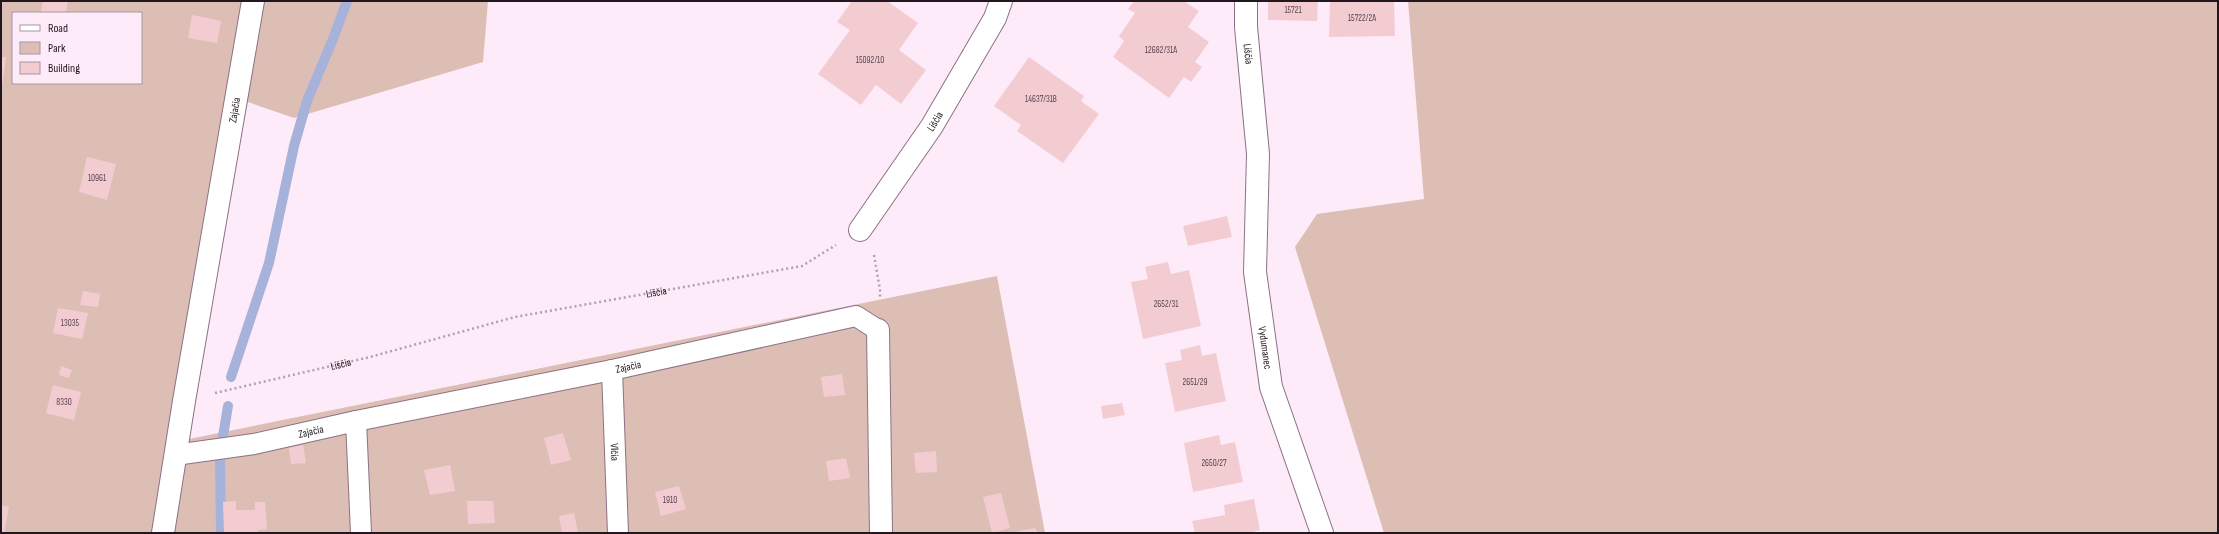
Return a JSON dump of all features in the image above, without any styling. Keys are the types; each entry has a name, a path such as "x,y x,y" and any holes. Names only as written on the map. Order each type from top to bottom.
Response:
{"street":[{"name":"Zajačia","path":"163,533 184,401 253,1"},
{"name":"Líščia","path":"860,230 932,126 995,18 1001,1"},
{"name":"Líščia","path":"1246,1 1246,27 1258,154"},
{"name":"Vydumanec","path":"1258,154 1255,272 1272,387 1322,533"},
{"path":"878,330 881,533"}],"lane":[{"name":"Zajačia","path":"175,455 254,444 356,421 612,370 856,316 878,330"},
{"name":"Vlčia","path":"612,370 618,533"},
{"path":"356,421 361,533"}],"path":[{"name":"Líščia","path":"184,401 370,357 515,317 802,266 860,230"},
{"path":"860,230 871,245 877,264 880,290 878,330"}],"green space":[{"path":"1,1 488,1 483,62 294,118 239,99 174,442 997,276 1045,533 1,533"},
{"path":"1408,1 2218,1 2218,533 1384,533 1295,247 1317,214 1424,199"}],"building":[{"path":"43,1 68,1 66,12 41,12"},
{"path":"852,1 887,1 918,23 899,50 926,70 901,104 876,85 861,105 818,74 850,30 837,22"},
{"path":"1134,1 1184,1 1199,11 1188,27 1209,42 1195,62 1202,67 1191,82 1184,77 1169,98 1113,57 1124,41 1119,36 1135,13 1128,9"},
{"path":"1268,1 1318,1 1317,21 1268,20"},
{"path":"1330,1 1394,1 1395,36 1329,37"},
{"path":"192,15 221,21 217,43 188,38"},
{"path":"1,57 6,57 2,86 1,86"},
{"path":"1029,57 1084,96 1081,101 1099,114 1063,163 1017,131 1021,125 994,106"},
{"path":"87,157 116,164 107,200 79,192"},
{"path":"1227,216 1232,237 1188,246 1183,226"},
{"path":"1168,262 1171,274 1189,270 1201,326 1143,339 1131,282 1148,279 1145,267"},
{"path":"83,291 100,294 98,307 80,305"},
{"path":"58,308 88,313 82,339 53,333"},
{"path":"1200,345 1202,356 1216,353 1226,401 1175,412 1165,363 1182,360 1180,350"},
{"path":"61,366 72,370 69,378 59,375"},
{"path":"842,374 845,395 824,397 821,377"},
{"path":"53,385 81,392 74,420 46,413"},
{"path":"1122,403 1125,415 1103,419 1101,406"},
{"path":"563,433 571,460 551,465 544,438"},
{"path":"1219,435 1221,445 1235,442 1243,482 1193,492 1184,443"},
{"path":"303,445 306,463 291,464 289,448"},
{"path":"936,451 937,472 916,473 914,453"},
{"path":"846,458 850,478 829,481 826,461"},
{"path":"450,465 455,491 430,495 424,470"},
{"path":"679,486 686,509 661,516 655,492"},
{"path":"1001,493 1010,528 992,533 983,497"},
{"path":"1254,499 1260,530 1249,533 1195,533 1192,521 1225,515 1224,505"},
{"path":"236,501 236,510 255,510 255,502 265,502 267,529 258,530 258,533 224,532 223,502"},
{"path":"467,501 493,501 495,523 468,524"},
{"path":"1,505 9,507 4,533 1,533"},
{"path":"574,513 578,533 562,533 559,516"},
{"path":"1035,528 1038,533 1014,533 1014,532"}],"waterway":[{"path":"231,377 269,263 294,146 307,101 347,1"},
{"path":"223,436 228,406"},
{"path":"220,459 221,533"}]}
